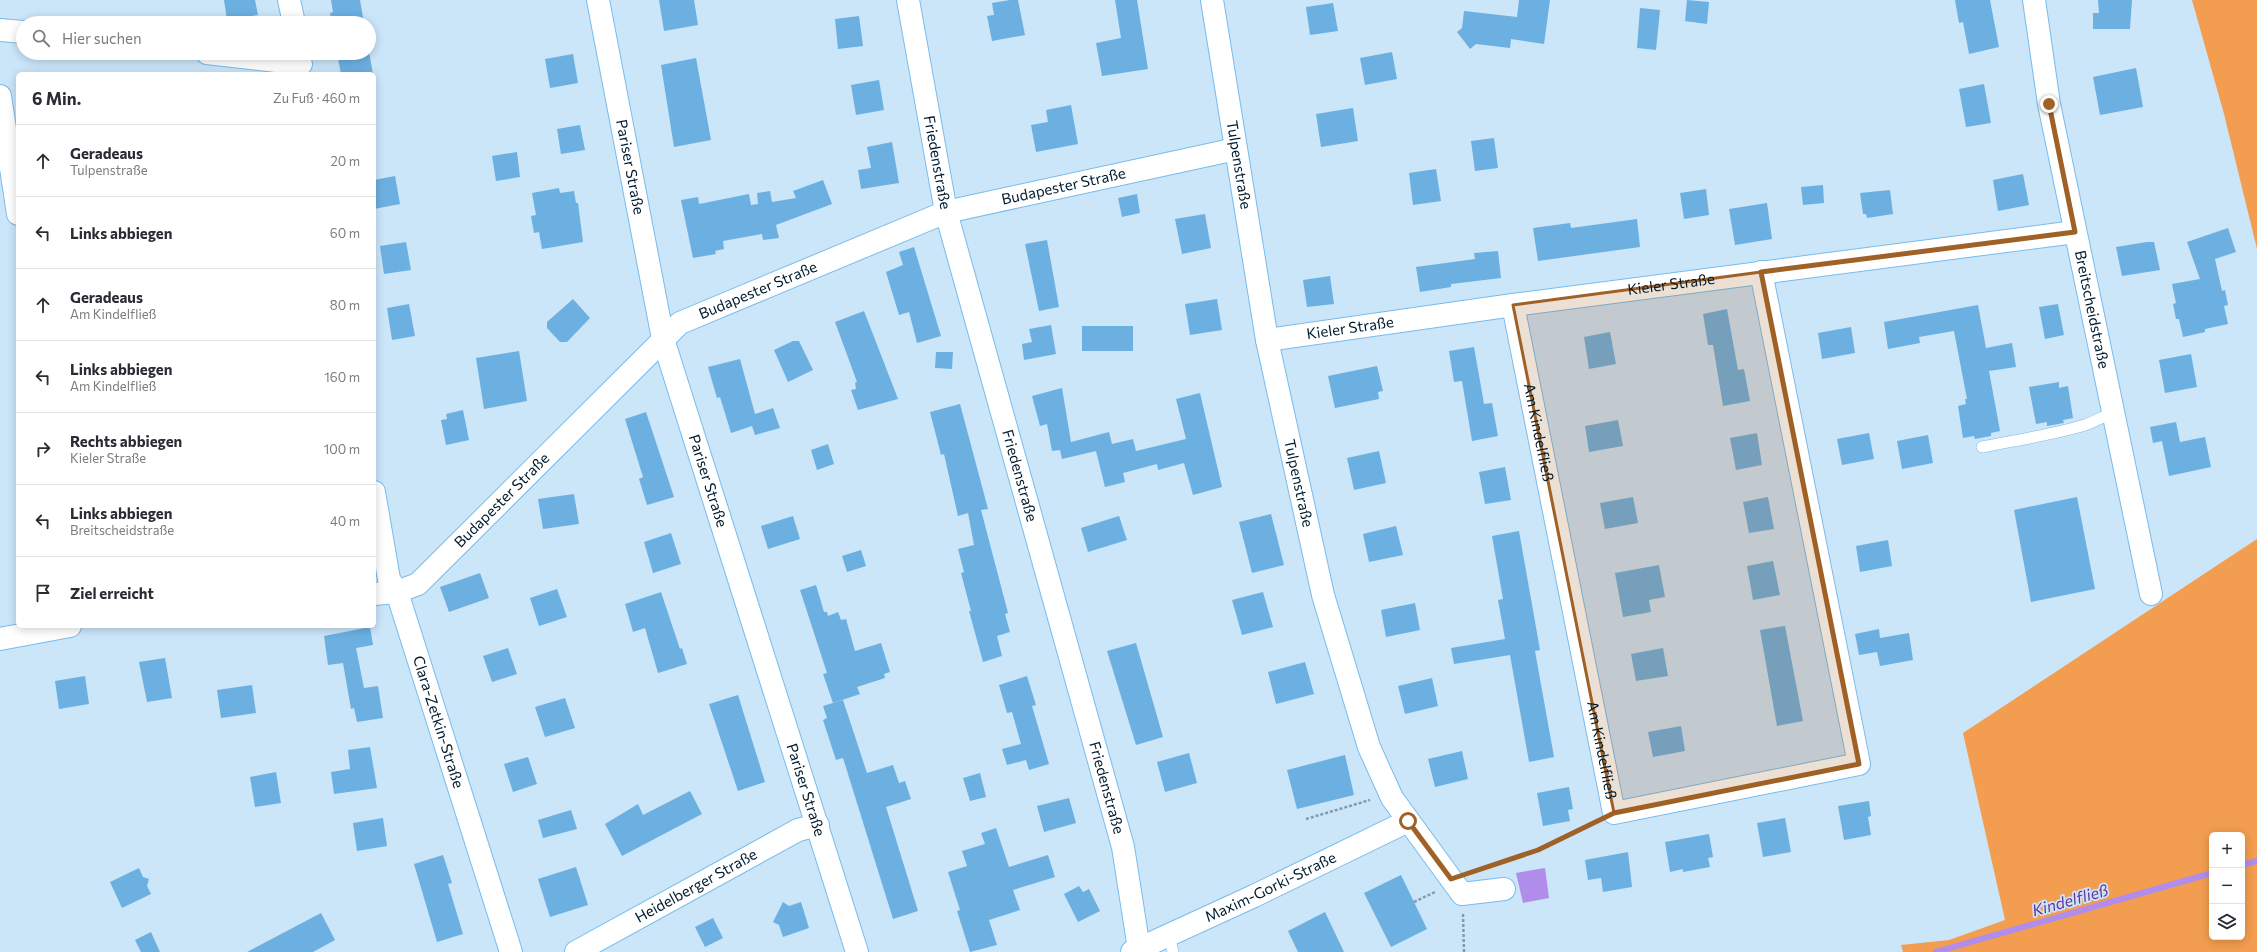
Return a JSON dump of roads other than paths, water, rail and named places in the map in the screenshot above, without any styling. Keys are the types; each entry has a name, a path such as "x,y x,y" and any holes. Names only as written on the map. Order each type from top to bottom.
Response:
{"street":[{"path":"290,0 293,16"},
{"name":"Pariser Straße","path":"598,0 663,339 857,952"},
{"name":"Friedenstraße","path":"908,0 946,212 1122,847 1135,950"},
{"name":"Tulpenstraße","path":"1212,0 1267,340 1323,595 1369,747 1390,795 1457,887 1504,889"},
{"name":"Breitscheidstraße","path":"2034,0 2049,104 2114,412 2150,594"},
{"path":"0,30 16,31"},
{"path":"267,60 301,64"},
{"path":"0,96 16,201"},
{"name":"Budapester Straße","path":"376,594 397,592 418,584 680,323 946,212 1236,149"},
{"name":"Kieler Straße","path":"1267,340 1513,305 2075,232"},
{"name":"Am Kindelfließ","path":"1513,305 1614,813 1859,764 1761,272"},
{"name":"Clara-Zetkin-Straße","path":"376,504 389,579 397,592 511,952"},
{"path":"0,639 59,628"},
{"name":"Maxim-Gorki-Straße","path":"1135,950 1171,944 1254,896 1408,821"},
{"name":"Heidelberger Straße","path":"576,952 798,830 818,825"}],"lane":[{"path":"1982,447 2069,430 2088,424 2095,419 2114,412"}],"waterway":[{"name":"Kindelfließ","path":"2245,864 2257,861"},
{"name":"Kindelfließ","path":"1936,952 2209,874"}]}
